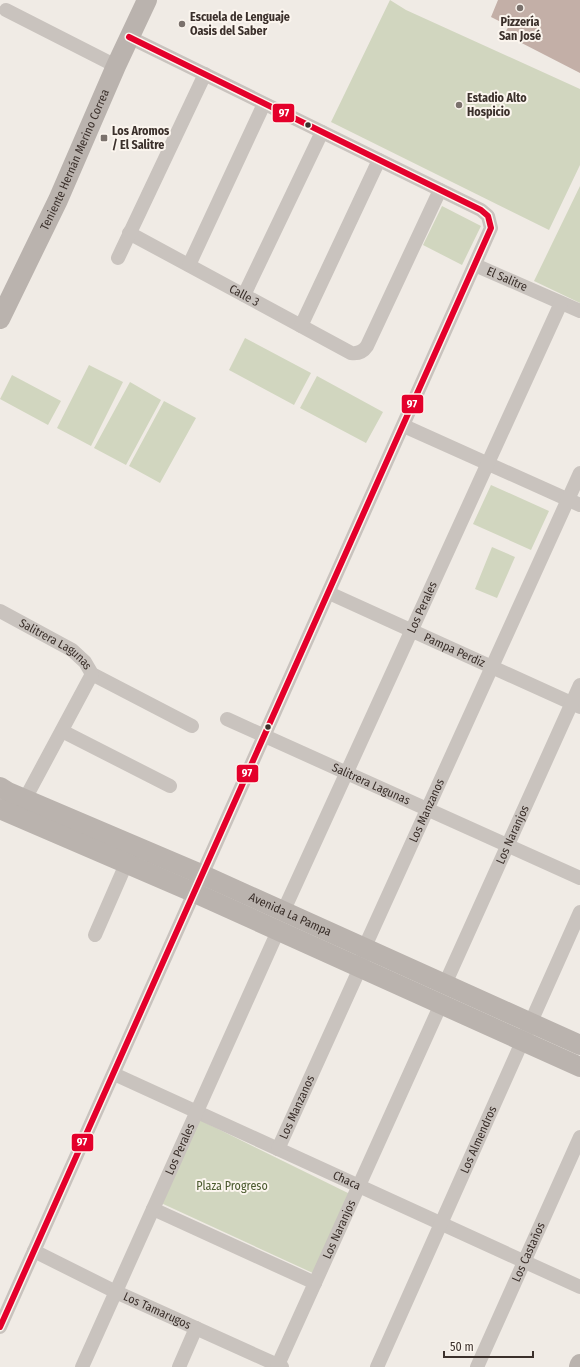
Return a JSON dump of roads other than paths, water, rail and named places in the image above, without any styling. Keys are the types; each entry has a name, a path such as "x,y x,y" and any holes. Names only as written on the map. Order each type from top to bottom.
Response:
{"street":[{"name":"Teniente Hernán Merino Correa","path":"0,318 58,200 129,37 148,0"},
{"path":"6,10 116,66"},
{"name":"El Salitre","path":"129,37 481,210 488,216 491,224 490,232 475,265 580,312"},
{"path":"118,258 205,74"},
{"path":"189,265 264,104"},
{"path":"244,295 322,132"},
{"path":"301,326 379,160"},
{"name":"Calle 3","path":"129,233 351,353 360,352 367,346 440,190"},
{"path":"0,1327 475,265"},
{"name":"Los Perales","path":"283,912 561,303"},
{"path":"404,426 574,502"},
{"name":"Los Manzanos","path":"278,1149 360,968 364,948 492,667 574,502 580,474"},
{"name":"Pampa Perdiz","path":"329,593 576,706"},
{"name":"Salitrera Lagunas","path":"0,611 76,653 85,662 92,674 192,726"},
{"path":"25,799 92,674"},
{"name":"Los Naranjos","path":"445,984 508,846 576,706 580,685"},
{"name":"Salitrera Lagunas","path":"227,719 580,878"},
{"path":"62,731 170,786"},
{"name":"Avenida La Pampa","path":"0,787 203,875 580,1045"},
{"name":"Avenida La Pampa","path":"0,809 195,893 580,1067"},
{"path":"95,935 126,864"},
{"name":"Los Almendros","path":"377,1367 580,912"},
{"name":"Los Perales","path":"82,1367 278,931"},
{"name":"Los Naranjos","path":"279,1366 441,1004"},
{"name":"Chaca","path":"114,1074 580,1287"},
{"name":"Los Castaños","path":"477,1367 580,1137"},
{"path":"153,1209 315,1283"},
{"name":"Los Tamarugos","path":"34,1251 116,1292 279,1366"},
{"path":"179,1367 196,1328"}],"place":[{"name":"Pizzería San José","path":"520,8"},
{"name":"Escuela de Lenguaje Oasis del Saber","path":"182,24"},
{"name":"Estadio Alto Hospicio","path":"459,105"},
{"name":"Los Aromos / El Salitre","path":"104,138"}],"park label":[{"name":"Plaza Progreso","path":"232,1186"}]}
